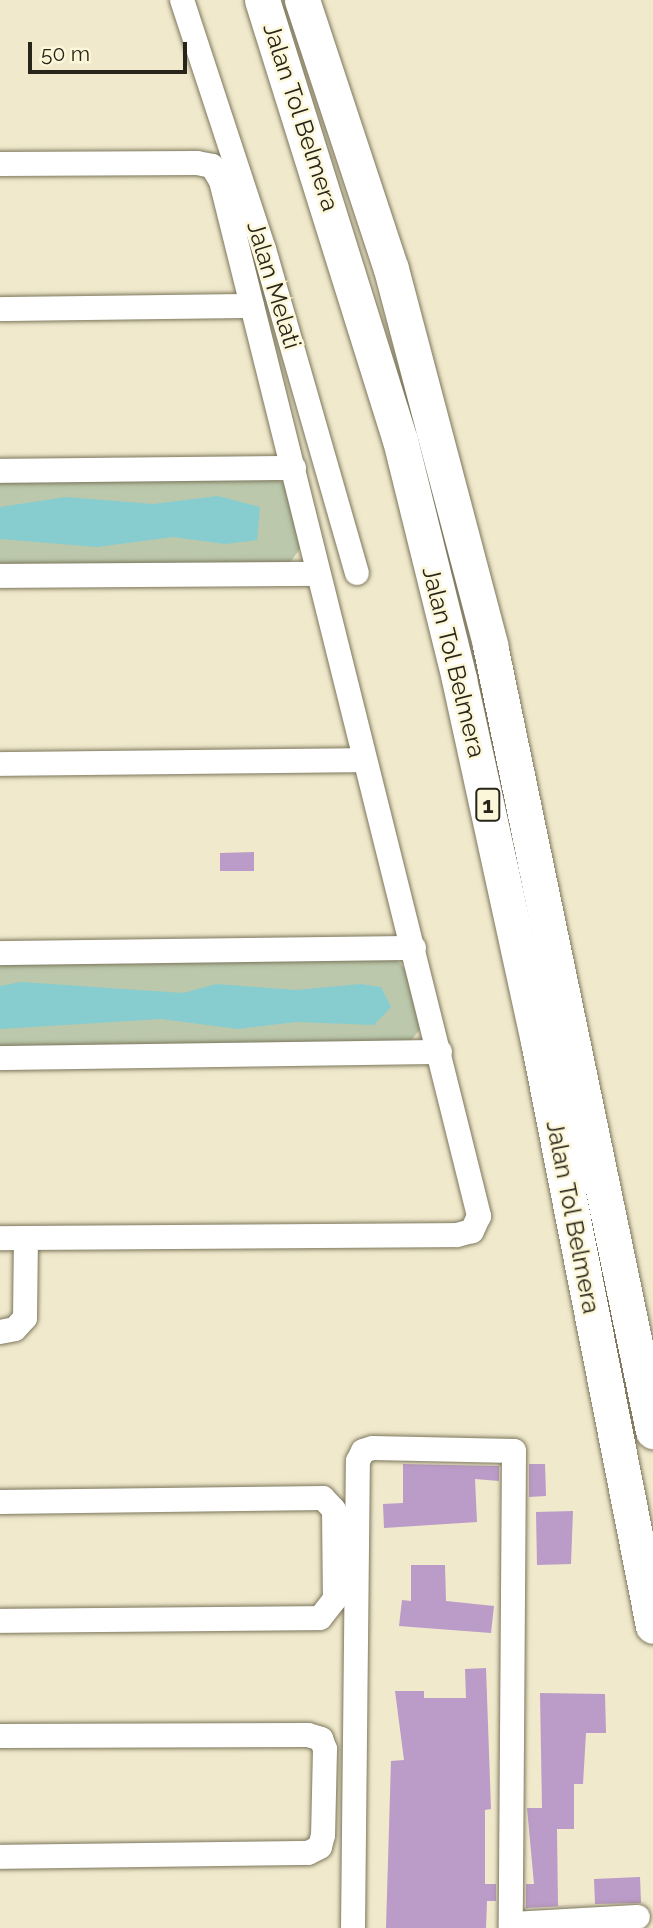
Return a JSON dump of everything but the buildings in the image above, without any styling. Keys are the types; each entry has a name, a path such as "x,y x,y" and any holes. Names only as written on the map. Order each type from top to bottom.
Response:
{"highway":[{"name":"Jalan Tol Belmera","path":"262,0 388,400 456,666 538,1041 653,1626"},
{"name":"Jalan Tol Belmera","path":"302,0 391,269 491,645 653,1431"}],"street":[{"name":"Jalan Melati","path":"182,0 264,249 357,573"},
{"path":"0,164 212,166 221,181 364,760 477,1193 480,1216 472,1231 457,1235 0,1238"},
{"path":"0,309 252,306"},
{"path":"0,471 294,468"},
{"path":"0,576 318,574"},
{"path":"0,764 364,760"},
{"path":"0,953 414,948"},
{"path":"0,1058 440,1052"},
{"path":"0,1332 15,1329 25,1318 26,1238"},
{"path":"353,1928 358,1461 369,1448 514,1451 511,1926 638,1917"},
{"path":"0,1502 323,1498 334,1510 335,1600 320,1618 0,1621"},
{"path":"0,1736 308,1735 321,1739 325,1749 323,1835 320,1847 309,1853 0,1857"}],"green space":[{"path":"276,479 286,485 302,546 289,564 0,567 0,482"},
{"path":"395,958 406,970 421,1028 409,1043 0,1048 0,962"}],"water":[{"path":"218,496 260,507 257,540 225,544 173,537 97,547 0,539 0,507 66,497 153,504"},
{"path":"21,982 183,993 216,984 296,990 360,984 381,987 391,1007 374,1025 296,1022 238,1029 161,1019 0,1029 0,986"}]}
